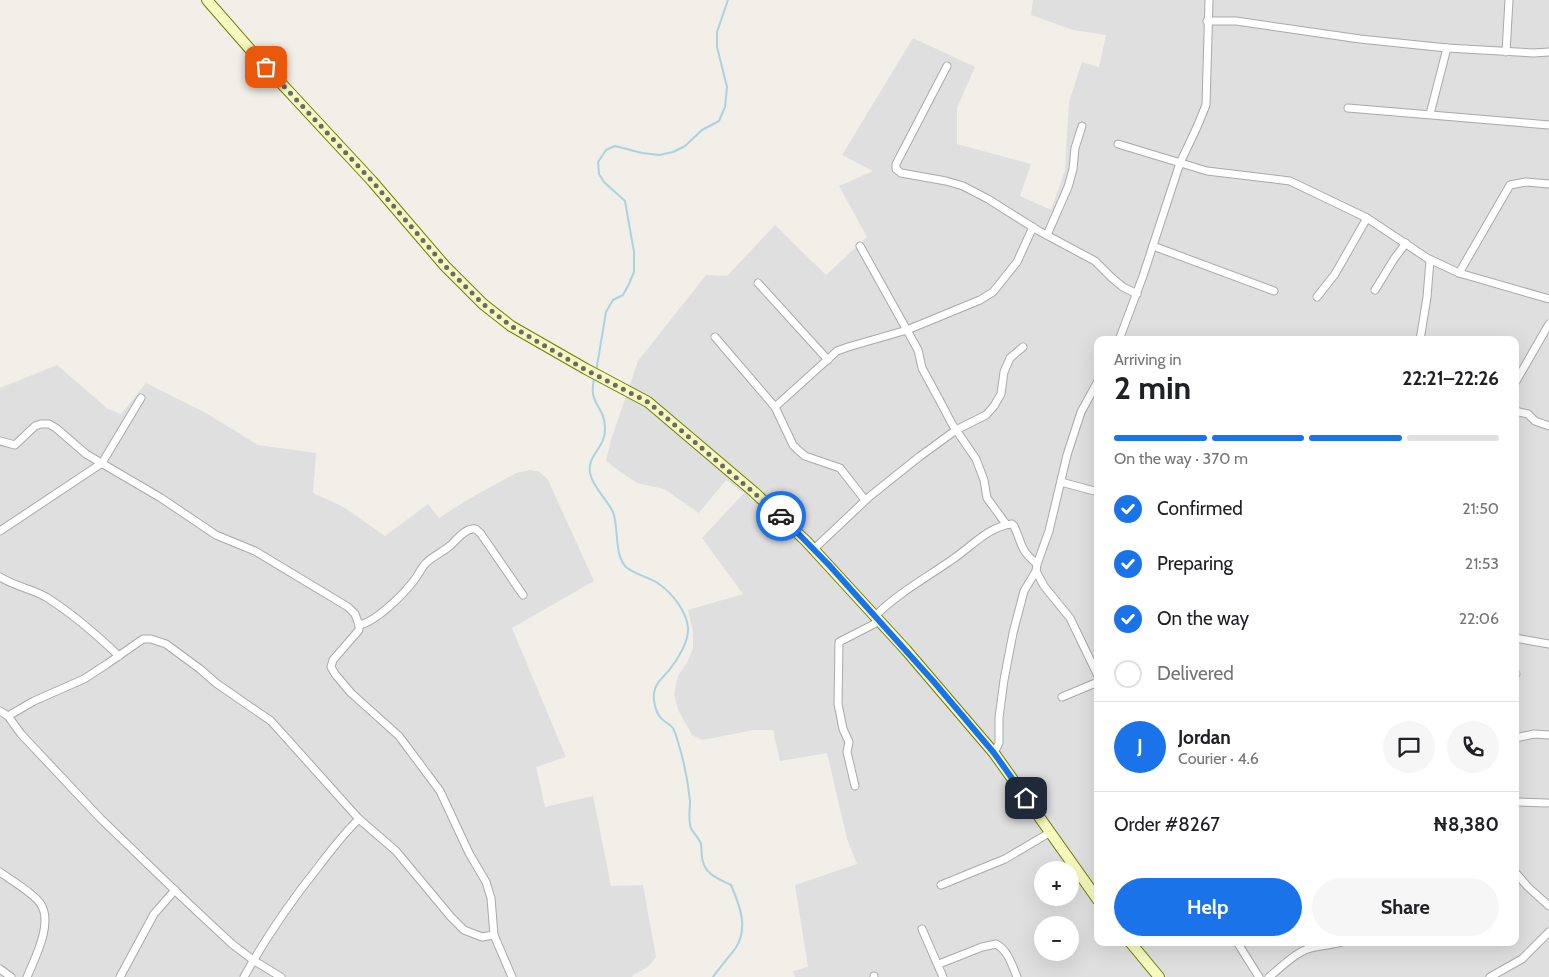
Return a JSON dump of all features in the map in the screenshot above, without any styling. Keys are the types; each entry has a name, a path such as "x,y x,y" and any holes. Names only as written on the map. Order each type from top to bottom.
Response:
{"main road":[{"path":"207,0 372,181 445,266 483,304 511,326 586,370 648,402 674,422 778,514 814,550 994,753 1094,895"},
{"path":"1133,946 1159,977"}],"street":[{"path":"1121,336 1137,294 1180,163 1206,104 1208,0"},
{"path":"1506,52 1509,0"},
{"path":"1207,21 1236,21 1360,39 1447,48 1506,52 1549,52"},
{"path":"1430,114 1447,48"},
{"path":"947,66 896,164 896,169 901,173 963,186 988,199 1033,228 1095,261 1112,278 1137,294"},
{"path":"1348,108 1549,125"},
{"path":"1046,235 1068,187 1073,169 1075,148 1082,126"},
{"path":"1118,144 1208,170 1290,181 1367,218 1430,260 1459,273 1549,297"},
{"path":"1459,273 1510,185 1526,182 1549,184"},
{"path":"1317,298 1335,274 1367,218"},
{"path":"775,407 837,351 848,346 907,330 980,300 993,292 1017,262 1033,228"},
{"path":"1375,290 1394,259 1406,244"},
{"path":"860,246 918,350 922,368 956,430 976,459 984,480 987,498 1006,524"},
{"path":"1153,246 1274,291"},
{"path":"1421,336 1428,297 1430,260"},
{"path":"758,283 828,360"},
{"path":"1519,376 1549,324"},
{"path":"715,337 775,407 793,445 805,456 840,468 865,500"},
{"path":"814,550 865,500 919,457 956,430 986,415 994,406 1000,394 1004,372 1010,358 1023,347"},
{"path":"994,753 999,743 999,718 1004,680 1013,633 1024,591 1037,568 1049,531 1081,412 1094,388"},
{"path":"0,531 102,463 141,398"},
{"path":"1519,412 1528,414 1535,421 1549,426"},
{"path":"0,441 15,445 35,426 49,424 86,454 161,498 216,535 255,551 335,598 355,614 359,630 333,660 331,667 351,693 399,736 440,791 486,882 491,898 494,935 512,977"},
{"path":"1061,482 1094,491"},
{"path":"855,786 847,752 848,742 843,729 838,704 839,642 877,619 887,604 987,534 1006,524 1014,526 1021,549 1037,568 1044,586 1070,618 1094,668"},
{"path":"359,625 375,618 414,580 427,562 472,528 481,534 522,595"},
{"path":"0,576 50,600 69,613 119,656"},
{"path":"8,716 34,701 84,678 143,639 151,639 166,644 216,683 271,721 359,819 396,851 451,918 464,930 482,936 494,935"},
{"path":"1519,639 1549,644"},
{"path":"1062,697 1094,684"},
{"path":"0,711 8,716 34,748 101,819 175,890 232,944 280,977"},
{"path":"1519,737 1534,734 1549,736"},
{"path":"1519,802 1547,802"},
{"path":"244,977 279,918 332,848 359,819"},
{"path":"941,885 1004,859 1049,833"},
{"path":"0,872 40,903 44,912 45,927 27,977"},
{"path":"1519,877 1549,906"},
{"path":"120,977 154,914 175,890"},
{"path":"922,929 944,977"},
{"path":"1490,977 1522,959 1549,932"},
{"path":"939,964 982,947 996,944 1001,946 1008,956 1017,977"},
{"path":"1240,946 1259,977"},
{"path":"1269,977 1305,950 1315,946 1328,946"},
{"path":"0,969 11,977"}],"shaded area":[{"path":"1033,0 1549,0 1549,977 795,977 793,971 808,967 795,885 857,864 847,839 827,753 780,761 773,730 754,730 702,740 692,735 678,710 674,694 678,676 687,663 693,648 693,632 688,610 743,594 702,538 744,493 726,480 699,513 664,489 637,483 606,461 611,440 638,361 706,275 727,276 775,225 826,275 867,237 839,186 873,171 842,155 913,38 975,67 957,108 957,144 1031,164 1020,196 1051,210 1065,170 1069,102 1082,62 1099,67 1106,35 1073,30 1031,15"},
{"path":"57,365 108,409 121,414 146,383 206,413 258,445 316,453 313,493 342,506 385,536 428,504 439,518 516,473 530,470 540,472 548,480 594,581 512,628 566,757 536,767 545,807 593,796 611,886 643,885 656,957 648,967 632,977 0,977 0,388"}],"waterway":[{"path":"596,372 606,312 613,300 623,295 634,272 634,252 625,201 604,182 599,174 598,162 606,150 615,146 659,155 673,152 685,146 702,130 719,121 725,107 727,87 717,47 717,32 728,0"},
{"path":"594,379 593,395 604,421 605,435 591,461 590,473 594,484 613,512 618,549 622,562 630,570 655,582 669,592 682,609 687,622 688,633 685,644 670,669 656,686 654,700 659,716 673,728 677,739 688,786 690,825 701,844 705,867 714,876 731,885 742,917 742,933 739,941 713,977"}],"way so far":[{"path":"266,67 372,181 445,266 483,304 511,326 586,370 648,402 674,422 781,516"}],"route":[{"path":"781,516 829,565 934,682 994,753 1026,798"}]}
